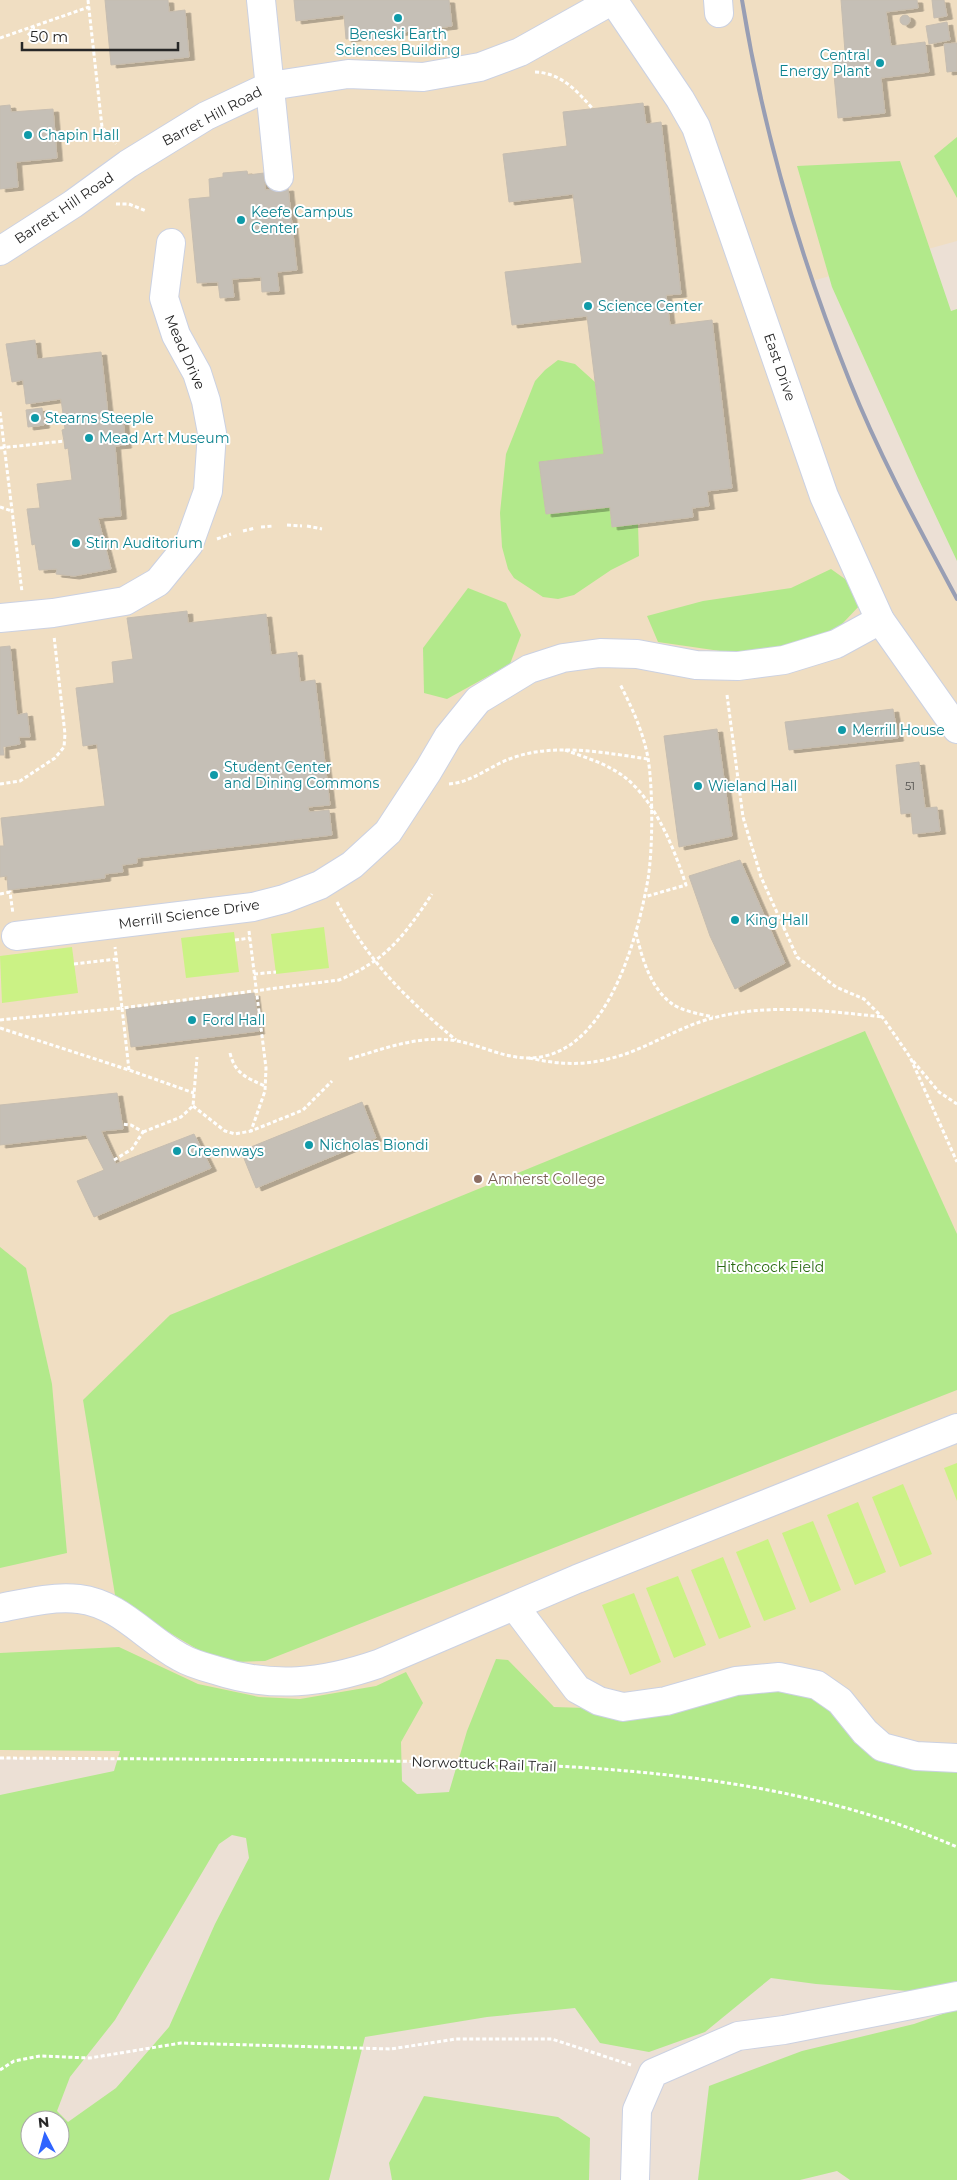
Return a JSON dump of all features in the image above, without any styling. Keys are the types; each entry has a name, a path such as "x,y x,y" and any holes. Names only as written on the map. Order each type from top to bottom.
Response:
{"street":[{"path":"261,0 279,177"},
{"name":"Barret Hill Road","path":"124,157 270,86 348,74 422,77 480,67 520,52 613,0"},
{"name":"East Drive","path":"613,0 696,127 824,496 880,620 957,729"},
{"name":"Barrett Hill Road","path":"0,251 73,204 124,157"},
{"name":"Mead Drive","path":"0,618 53,613 125,601 158,582 189,544 208,491 212,433 206,401 197,373 176,335 164,298 171,243"},
{"name":"Merrill Science Drive","path":"16,936 253,907 284,899 320,886 352,865 388,832 428,772 448,737 478,700 529,669 563,658 600,653 637,654 696,665 738,666 784,660 836,644 880,620"},
{"path":"0,1608 40,1600 79,1599 107,1607 180,1658 234,1677 268,1682 309,1682 349,1674 515,1607 577,1579 957,1428"},
{"path":"515,1607 577,1689 599,1701 623,1706 666,1701 736,1681 779,1677 817,1686 840,1701 864,1732 882,1747 916,1756 957,1758"},
{"path":"635,2180 637,2110 653,2072 738,2036 784,2030 957,1996"}],"path":[{"path":"88,0 102,127 124,157"},
{"path":"0,38 89,7"},
{"path":"534,72 550,73 576,89 593,109"},
{"path":"0,412 2,448 18,564"},
{"path":"2,448 64,441"},
{"path":"0,507 12,511"},
{"path":"287,525 322,529"},
{"path":"261,528 273,526"},
{"path":"243,531 255,528"},
{"path":"217,539 231,534"},
{"path":"0,784 20,782 55,758 64,747 65,734 54,649 53,613"},
{"path":"523,1057 545,1056 581,1038 594,1023 606,1003 622,972 636,932 648,877 650,808 648,759 642,733 620,684"},
{"path":"727,695 743,817 761,877 796,957 836,987 864,998 884,1018 910,1057 939,1092 957,1104"},
{"path":"446,784 460,783 475,778 494,765 517,756 565,750 648,759"},
{"path":"565,750 614,769 633,784 663,826 674,849 686,884 644,897"},
{"path":"0,894 10,892 16,936"},
{"path":"0,1020 122,1008 339,980 360,971 385,954 407,931 432,894"},
{"path":"342,912 374,961 399,991 457,1041"},
{"path":"636,932 642,958 654,984 672,1004 713,1018"},
{"path":"249,933 266,1068 261,1107 250,1131"},
{"path":"235,940 250,938"},
{"path":"74,964 117,961 129,1070"},
{"path":"254,974 276,972"},
{"path":"349,1059 408,1043 435,1040 457,1041 494,1053 556,1064 586,1063 609,1059 713,1018 779,1009 814,1010 884,1018"},
{"path":"0,1028 194,1093"},
{"path":"230,1053 233,1063 239,1072 265,1086"},
{"path":"114,1160 132,1149 143,1132 182,1117 193,1106 197,1057"},
{"path":"910,1057 957,1162"},
{"path":"193,1106 225,1131 235,1134 250,1131 303,1110 332,1081"},
{"path":"122,1124 131,1125 143,1132"},
{"name":"Norwottuck Rail Trail","path":"0,1758 484,1763 648,1774 712,1781 822,1803 887,1821 957,1847"},
{"path":"0,2070 14,2061 40,2056 90,2058 181,2043 391,2049 456,2039 552,2039 653,2072"}],"shaded area":[{"name":"Amherst College","path":"0,0 957,0 957,241 812,281 850,383 906,505 957,599 957,1847 494,1763 0,1758"}],"green space":[{"path":"957,137 957,198 934,156"},
{"path":"900,161 951,311 957,309 957,561 832,287 797,166"},
{"path":"558,360 575,364 595,382 604,454 540,462 546,514 610,507 612,527 638,524 639,556 611,570 574,595 558,599 543,597 514,578 508,569 502,547 500,513 506,454 535,381"},
{"path":"831,569 852,584 861,604 826,641 741,654 658,642 647,616 703,601 791,588"},
{"path":"468,588 506,603 521,635 510,664 447,699 424,693 423,648"},
{"path":"324,927 329,968 276,974 271,934"},
{"path":"234,932 239,972 186,978 181,938"},
{"path":"72,947 78,993 2,1003 0,956"},
{"name":"Hitchcock Field","path":"865,1031 957,1234 957,1390 265,1661 235,1662 212,1658 116,1601 83,1400 170,1315"},
{"path":"0,1247 26,1268 52,1384 67,1553 0,1568"},
{"path":"957,1463 957,1501 944,1468"},
{"path":"903,1484 932,1554 900,1567 872,1497"},
{"path":"858,1502 886,1572 855,1585 827,1515"},
{"path":"813,1521 841,1590 810,1603 782,1533"},
{"path":"768,1539 796,1609 764,1621 736,1552"},
{"path":"723,1557 751,1627 719,1639 691,1570"},
{"path":"678,1576 706,1645 674,1658 646,1588"},
{"path":"634,1593 661,1662 630,1675 602,1605"},
{"path":"119,1647 198,1684 259,1697 300,1699 376,1686 406,1672 423,1703 401,1742 402,1781 417,1794 449,1792 467,1731 496,1659 508,1660 554,1707 586,1708 724,1685 812,1693 831,1711 855,1743 887,1755 957,1766 957,1981 922,1992 816,1984 771,1978 705,2032 649,2052 600,2043 575,2008 487,2017 365,2037 329,2180 0,2180 0,1795 114,1771 120,1751 0,1750 0,1653","holes":["232,1835 246,1838 249,1858 215,1924 169,2027 116,2088 70,2121 70,2160 20,2160 20,2110 57,2110 70,2077 115,2020 219,1844"]},
{"path":"957,2009 957,2180 850,2180 837,2171 800,2180 698,2180 709,2086 802,2051 914,2024"},
{"path":"424,2096 558,2117 590,2138 589,2180 392,2180 389,2163"}],"building":[{"path":"105,0 168,0 169,12 185,10 189,57 111,65"},
{"name":"Beneski Earth Sciences Building","path":"294,0 449,0 452,26 346,39 344,15 296,21"},
{"name":"Central Energy Plant","path":"841,0 917,0 918,8 886,12 891,46 925,42 929,72 881,78 885,113 838,118 832,53 845,52"},
{"path":"932,0 944,0 947,16 934,18"},
{"path":"903,15 907,15 910,20 909,24 903,25 900,22 900,18"},
{"path":"947,22 950,40 929,44 926,26"},
{"path":"957,43 957,71 947,72 944,44"},
{"name":"Science Center","path":"643,103 646,124 661,122 681,294 666,295 670,325 712,320 732,488 707,491 709,506 692,508 693,517 612,527 610,507 546,514 539,462 604,454 587,316 512,325 505,272 582,263 573,194 509,202 503,154 567,146 563,112"},
{"name":"Chapin Hall","path":"10,105 11,112 53,109 57,158 16,162 18,187 0,189 0,106"},
{"name":"Keefe Campus Center","path":"247,171 248,175 264,173 265,190 288,188 297,270 277,272 279,291 262,292 261,277 232,279 234,297 220,298 218,282 197,283 189,199 210,197 209,179 223,177 223,173"},
{"path":"35,340 37,359 101,352 109,423 123,421 126,445 115,446 121,516 98,518 111,569 74,576 56,574 57,569 39,570 35,544 32,545 27,509 40,508 37,484 72,480 68,448 65,449 62,430 65,429 61,399 26,404 23,380 12,382 6,344"},
{"name":"Stearns Steeple","path":"42,408 44,425 28,427 26,410"},
{"name":"Student Center and Dining Commons","path":"187,611 188,623 266,614 271,655 297,652 300,682 315,680 330,805 308,807 309,812 329,810 332,835 137,858 137,863 122,865 123,872 105,874 105,878 8,890 7,876 0,877 0,846 4,846 1,818 105,806 97,744 83,746 76,688 114,683 112,662 133,659 127,618"},
{"path":"10,646 17,715 27,713 30,737 19,737 20,744 3,747 4,755 0,755 0,647"},
{"name":"Merrill House","path":"893,709 898,738 789,750 785,722"},
{"name":"Wieland Hall","path":"717,729 732,836 679,847 664,736"},
{"path":"919,762 925,808 937,807 940,831 913,834 911,813 901,814 896,765"},
{"name":"King Hall","path":"740,860 785,963 735,989 710,936 689,876"},
{"name":"Ford Hall","path":"254,993 259,1031 131,1047 126,1009"},
{"name":"Greenways","path":"117,1093 123,1129 101,1131 116,1164 194,1134 211,1168 94,1217 77,1181 104,1170 86,1135 0,1145 0,1105"},
{"name":"Nicholas Biondi","path":"362,1102 376,1138 256,1188 241,1151"}],"railway":[{"path":"742,0 772,146 815,289 850,382 874,438 957,599"}],"place":[{"name":"Beneski Earth Sciences Building","path":"398,18"},
{"name":"Central Energy Plant","path":"880,63"},
{"name":"Chapin Hall","path":"28,135"},
{"name":"Keefe Campus Center","path":"241,220"},
{"name":"Science Center","path":"588,306"},
{"name":"Stearns Steeple","path":"35,418"},
{"name":"Mead Art Museum","path":"89,438"},
{"name":"Stirn Auditorium","path":"76,543"},
{"name":"Merrill House","path":"842,730"},
{"name":"Student Center and Dining Commons","path":"214,775"},
{"name":"Wieland Hall","path":"698,786"},
{"name":"King Hall","path":"735,920"},
{"name":"Ford Hall","path":"192,1020"},
{"name":"Nicholas Biondi","path":"309,1145"},
{"name":"Greenways","path":"177,1151"},
{"name":"Amherst College","path":"478,1179"}]}
